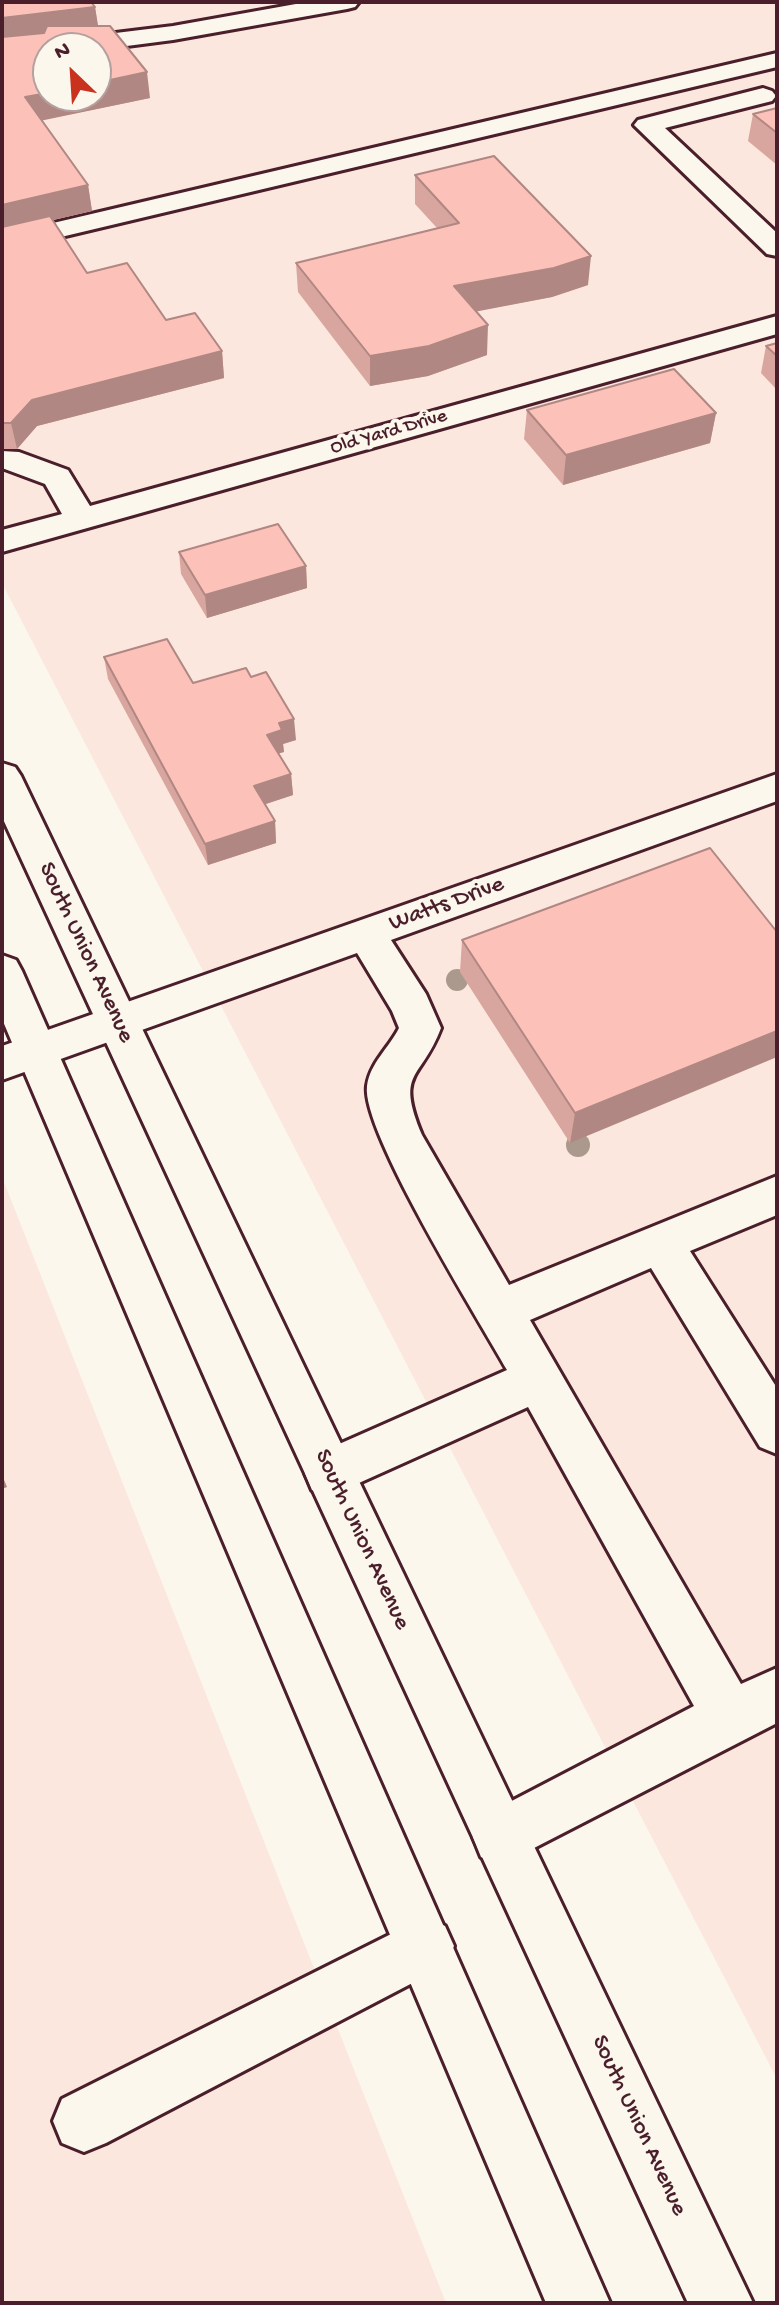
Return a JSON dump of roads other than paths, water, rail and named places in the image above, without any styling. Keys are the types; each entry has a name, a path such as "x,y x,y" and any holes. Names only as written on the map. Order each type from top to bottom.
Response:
{"main road":[{"path":"112,41 173,33 347,2"},
{"path":"2,243 777,60"},
{"path":"763,96 647,125 777,248"},
{"name":"Old Yard Drive","path":"2,541 777,325"},
{"path":"5,472 57,477 81,519"},
{"name":"South Union Avenue","path":"2,776 721,2303"},
{"name":"Watts Drive","path":"19,1057 777,787"},
{"path":"366,934 411,1006 420,1028 416,1041 394,1068 386,1103 403,1142 730,1717"},
{"path":"2,971 19,1057 425,1946 578,2303"},
{"path":"500,1311 777,1195"},
{"path":"660,1243 777,1431"},
{"path":"330,1473 538,1379"},
{"path":"501,1837 777,1695"},
{"path":"84,2121 425,1946"}]}
